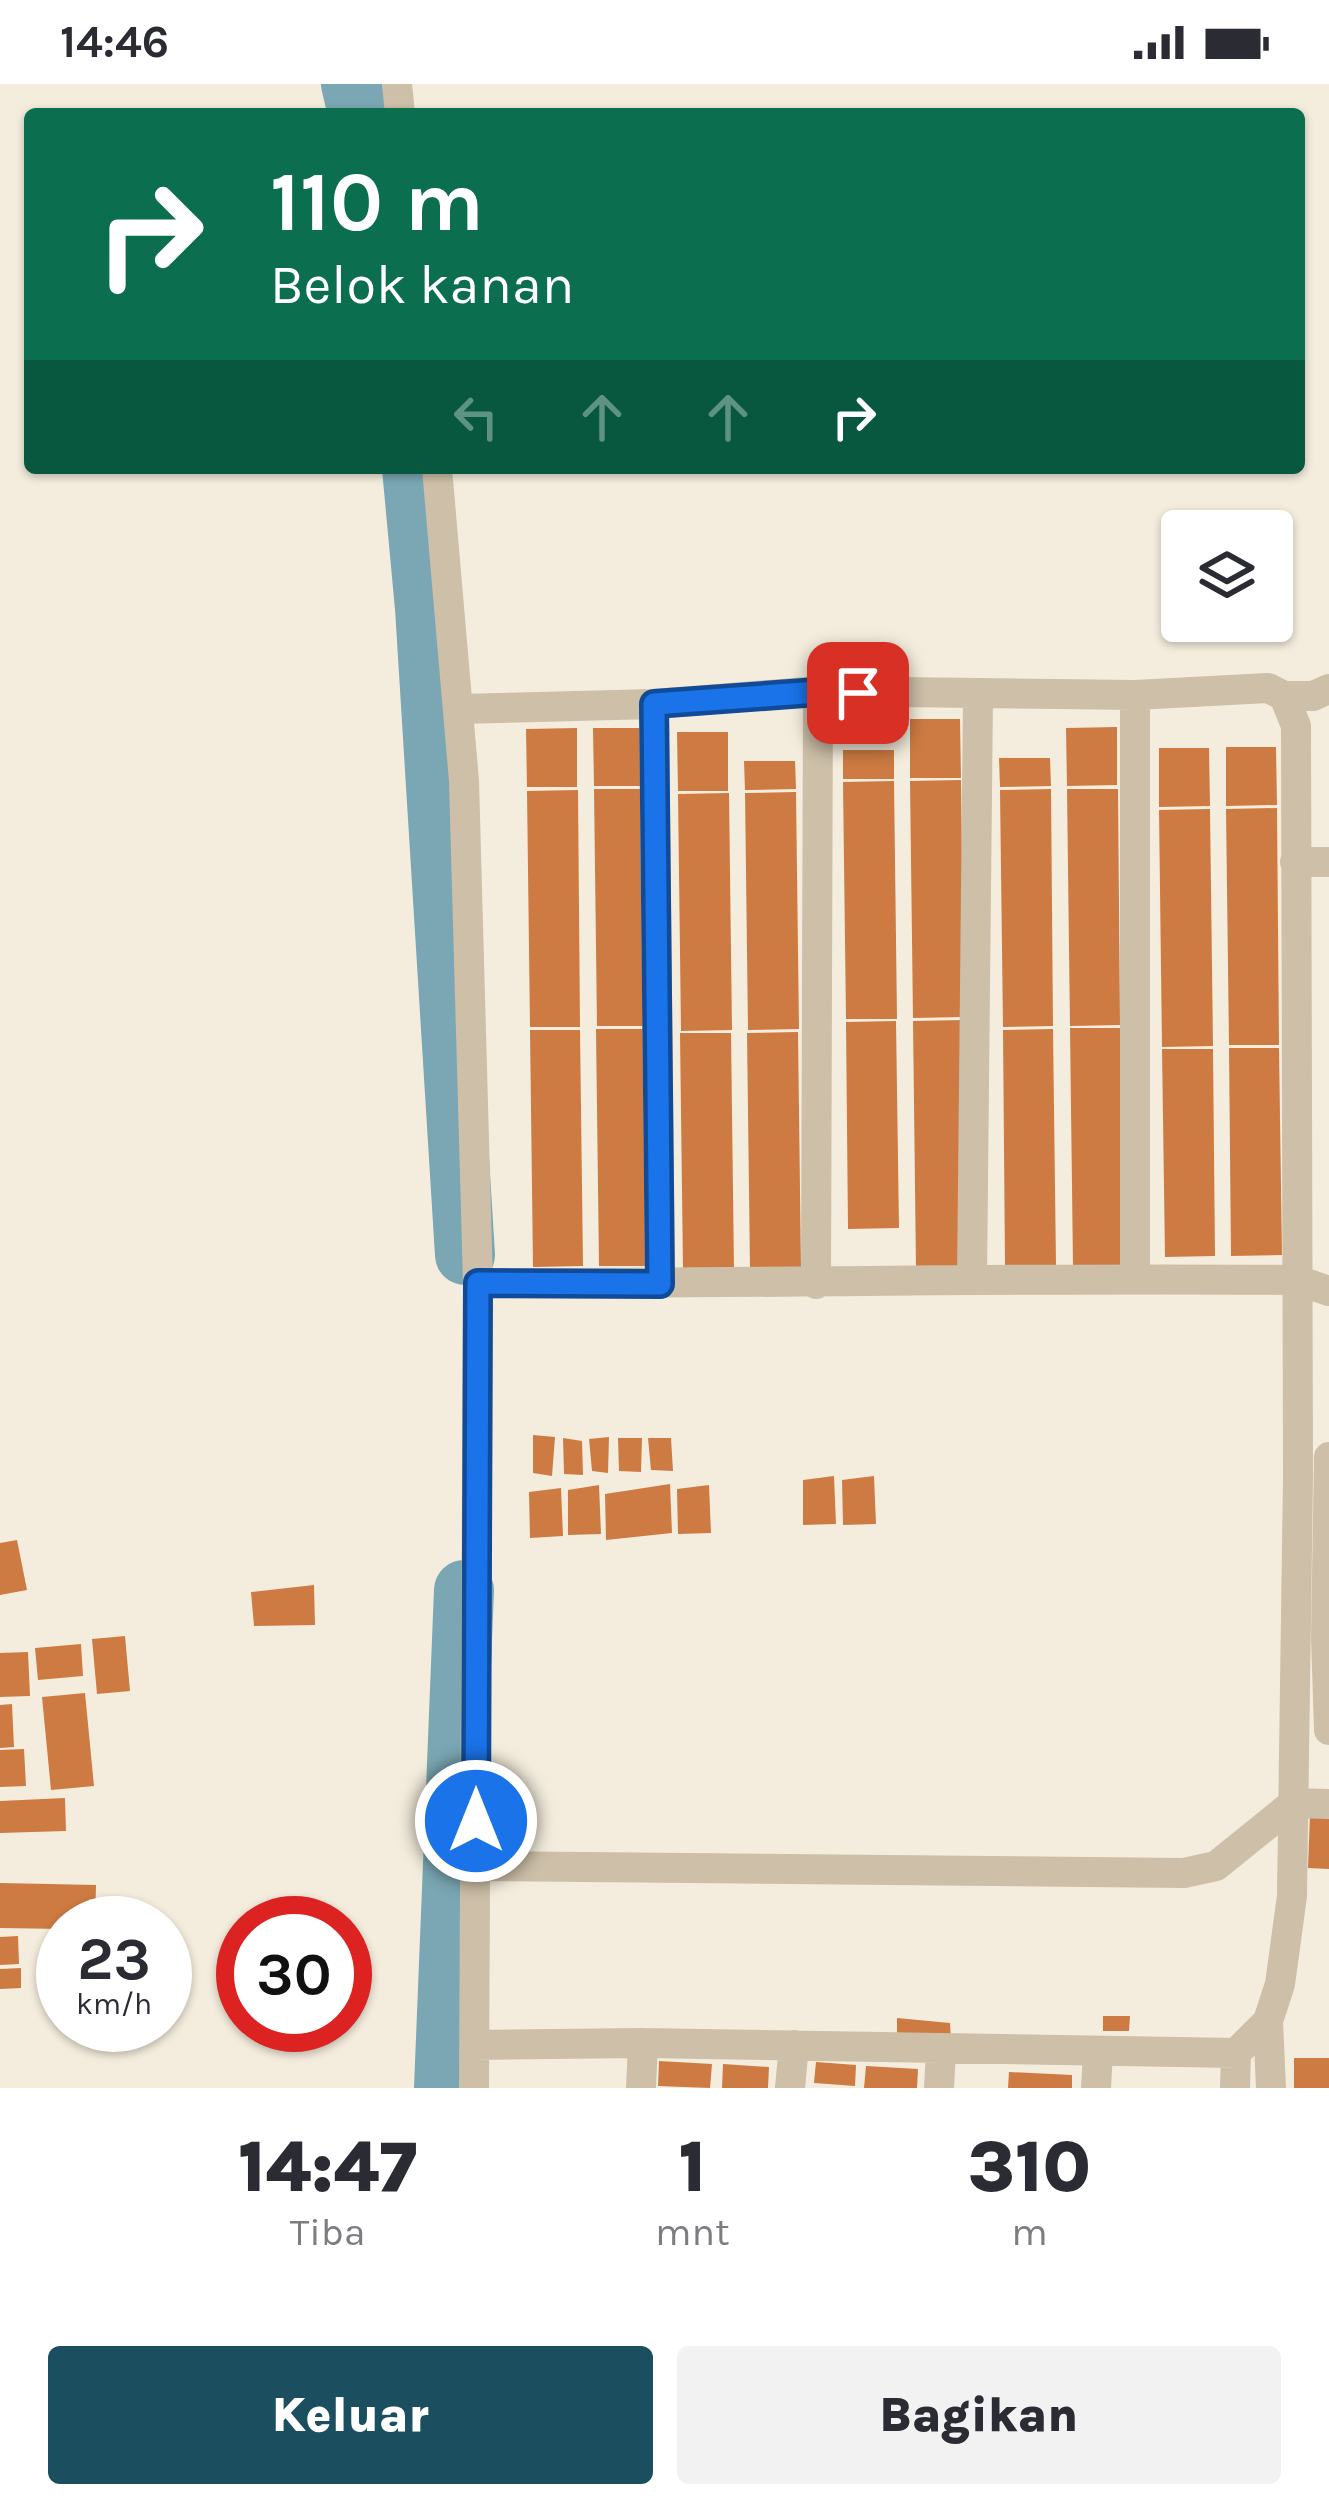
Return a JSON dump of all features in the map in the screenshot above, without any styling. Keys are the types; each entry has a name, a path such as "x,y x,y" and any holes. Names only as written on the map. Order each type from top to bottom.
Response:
{"street":[{"path":"438,474 459,709 478,1283 474,2088"},
{"path":"459,709 654,704 818,692 1135,695 1268,688 1284,696 1313,696 1329,689"},
{"path":"816,1284 818,692"},
{"path":"1135,695 1135,1279"},
{"path":"972,1280 978,696"},
{"path":"1271,2088 1268,2021 1280,1984 1292,1896 1294,1803 1296,725 1284,696"},
{"path":"654,704 660,1284"},
{"path":"1295,862 1329,862"},
{"path":"478,1283 1297,1280 1329,1291"},
{"path":"1329,1457 1329,1730"},
{"path":"476,1866 1184,1874 1216,1866 1294,1803 1329,1804"},
{"path":"1235,2088 1236,2053 1268,2021"},
{"path":"475,2045 643,2043 1236,2053"},
{"path":"641,2088 643,2043"},
{"path":"790,2088 794,2045"},
{"path":"939,2088 941,2050"},
{"path":"1096,2088 1098,2052"}],"building":[{"path":"910,719 960,719 961,778 910,778"},
{"path":"1117,727 1117,785 1067,786 1066,728"},
{"path":"577,728 577,787 527,787 526,729"},
{"path":"593,728 644,728 644,786 594,786"},
{"path":"677,732 728,732 728,791 678,791"},
{"path":"1226,747 1276,747 1277,805 1226,806"},
{"path":"1159,748 1209,748 1210,806 1159,807"},
{"path":"843,750 894,750 894,779 843,779"},
{"path":"999,758 1050,758 1051,786 1000,787"},
{"path":"744,761 795,761 796,789 745,790"},
{"path":"961,780 964,1017 913,1018 910,781"},
{"path":"894,781 897,1019 846,1019 843,782"},
{"path":"594,789 645,789 647,1026 597,1026"},
{"path":"1051,789 1053,1026 1003,1027 1000,790"},
{"path":"1067,789 1118,789 1120,1025 1070,1026"},
{"path":"578,790 580,1027 530,1027 527,791"},
{"path":"796,792 799,1029 748,1030 745,793"},
{"path":"729,793 732,1030 681,1031 678,794"},
{"path":"1277,808 1279,1045 1229,1045 1226,809"},
{"path":"1210,809 1213,1046 1162,1047 1159,810"},
{"path":"964,1020 966,1269 916,1269 913,1021"},
{"path":"896,1021 899,1228 848,1229 846,1022"},
{"path":"1070,1028 1120,1028 1123,1265 1073,1266"},
{"path":"596,1029 647,1029 650,1266 599,1266"},
{"path":"1053,1029 1056,1266 1005,1266 1003,1030"},
{"path":"530,1030 580,1030 583,1266 533,1267"},
{"path":"798,1032 801,1269 750,1269 747,1033"},
{"path":"680,1033 731,1033 734,1270 683,1270"},
{"path":"1229,1048 1279,1048 1282,1255 1231,1256"},
{"path":"1162,1049 1213,1049 1215,1256 1165,1257"},
{"path":"533,1435 555,1437 552,1476 533,1473"},
{"path":"609,1437 608,1473 592,1471 589,1439"},
{"path":"563,1438 582,1441 583,1475 564,1474"},
{"path":"618,1438 642,1438 641,1472 619,1471"},
{"path":"648,1438 671,1438 673,1471 651,1470"},
{"path":"834,1476 836,1524 803,1525 803,1480"},
{"path":"874,1476 876,1524 843,1525 842,1480"},
{"path":"670,1484 672,1533 606,1540 605,1494"},
{"path":"599,1485 601,1534 568,1535 568,1490"},
{"path":"709,1485 711,1533 678,1534 677,1489"},
{"path":"561,1488 563,1536 530,1538 529,1492"},
{"path":"17,1540 27,1590 0,1595 0,1543"},
{"path":"314,1585 315,1625 254,1626 251,1592"},
{"path":"125,1636 130,1691 97,1694 92,1639"},
{"path":"81,1644 83,1676 38,1680 35,1648"},
{"path":"28,1652 30,1696 0,1697 0,1653"},
{"path":"85,1693 94,1786 51,1790 42,1697"},
{"path":"12,1704 14,1747 0,1748 0,1705"},
{"path":"24,1749 26,1786 0,1787 0,1750"},
{"path":"65,1798 66,1831 0,1833 0,1801"},
{"path":"1310,1813 1329,1814 1329,1869 1308,1868"},
{"path":"0,1883 96,1885 96,1896 36,1896 36,1929 0,1928"},
{"path":"18,1936 19,1964 0,1965 0,1937"},
{"path":"21,1968 21,1988 0,1989 0,1969"},
{"path":"1103,2016 1130,2016 1129,2031 1103,2031"},
{"path":"897,2018 950,2023 951,2040 897,2038"},
{"path":"1294,2058 1329,2058 1329,2088 1294,2088"},
{"path":"659,2061 712,2064 710,2088 658,2086"},
{"path":"816,2062 856,2065 855,2086 814,2083"},
{"path":"723,2064 769,2067 768,2088 722,2088"},
{"path":"866,2066 918,2069 917,2088 864,2088"},
{"path":"1009,2072 1072,2075 1072,2088 1008,2088"}],"waterway":[{"path":"351,84 357,108"},
{"path":"413,474 465,1255"},
{"path":"444,2088 464,1590"}],"route":[{"path":"476,1821 478,1283 660,1284 654,704 858,693"}]}
